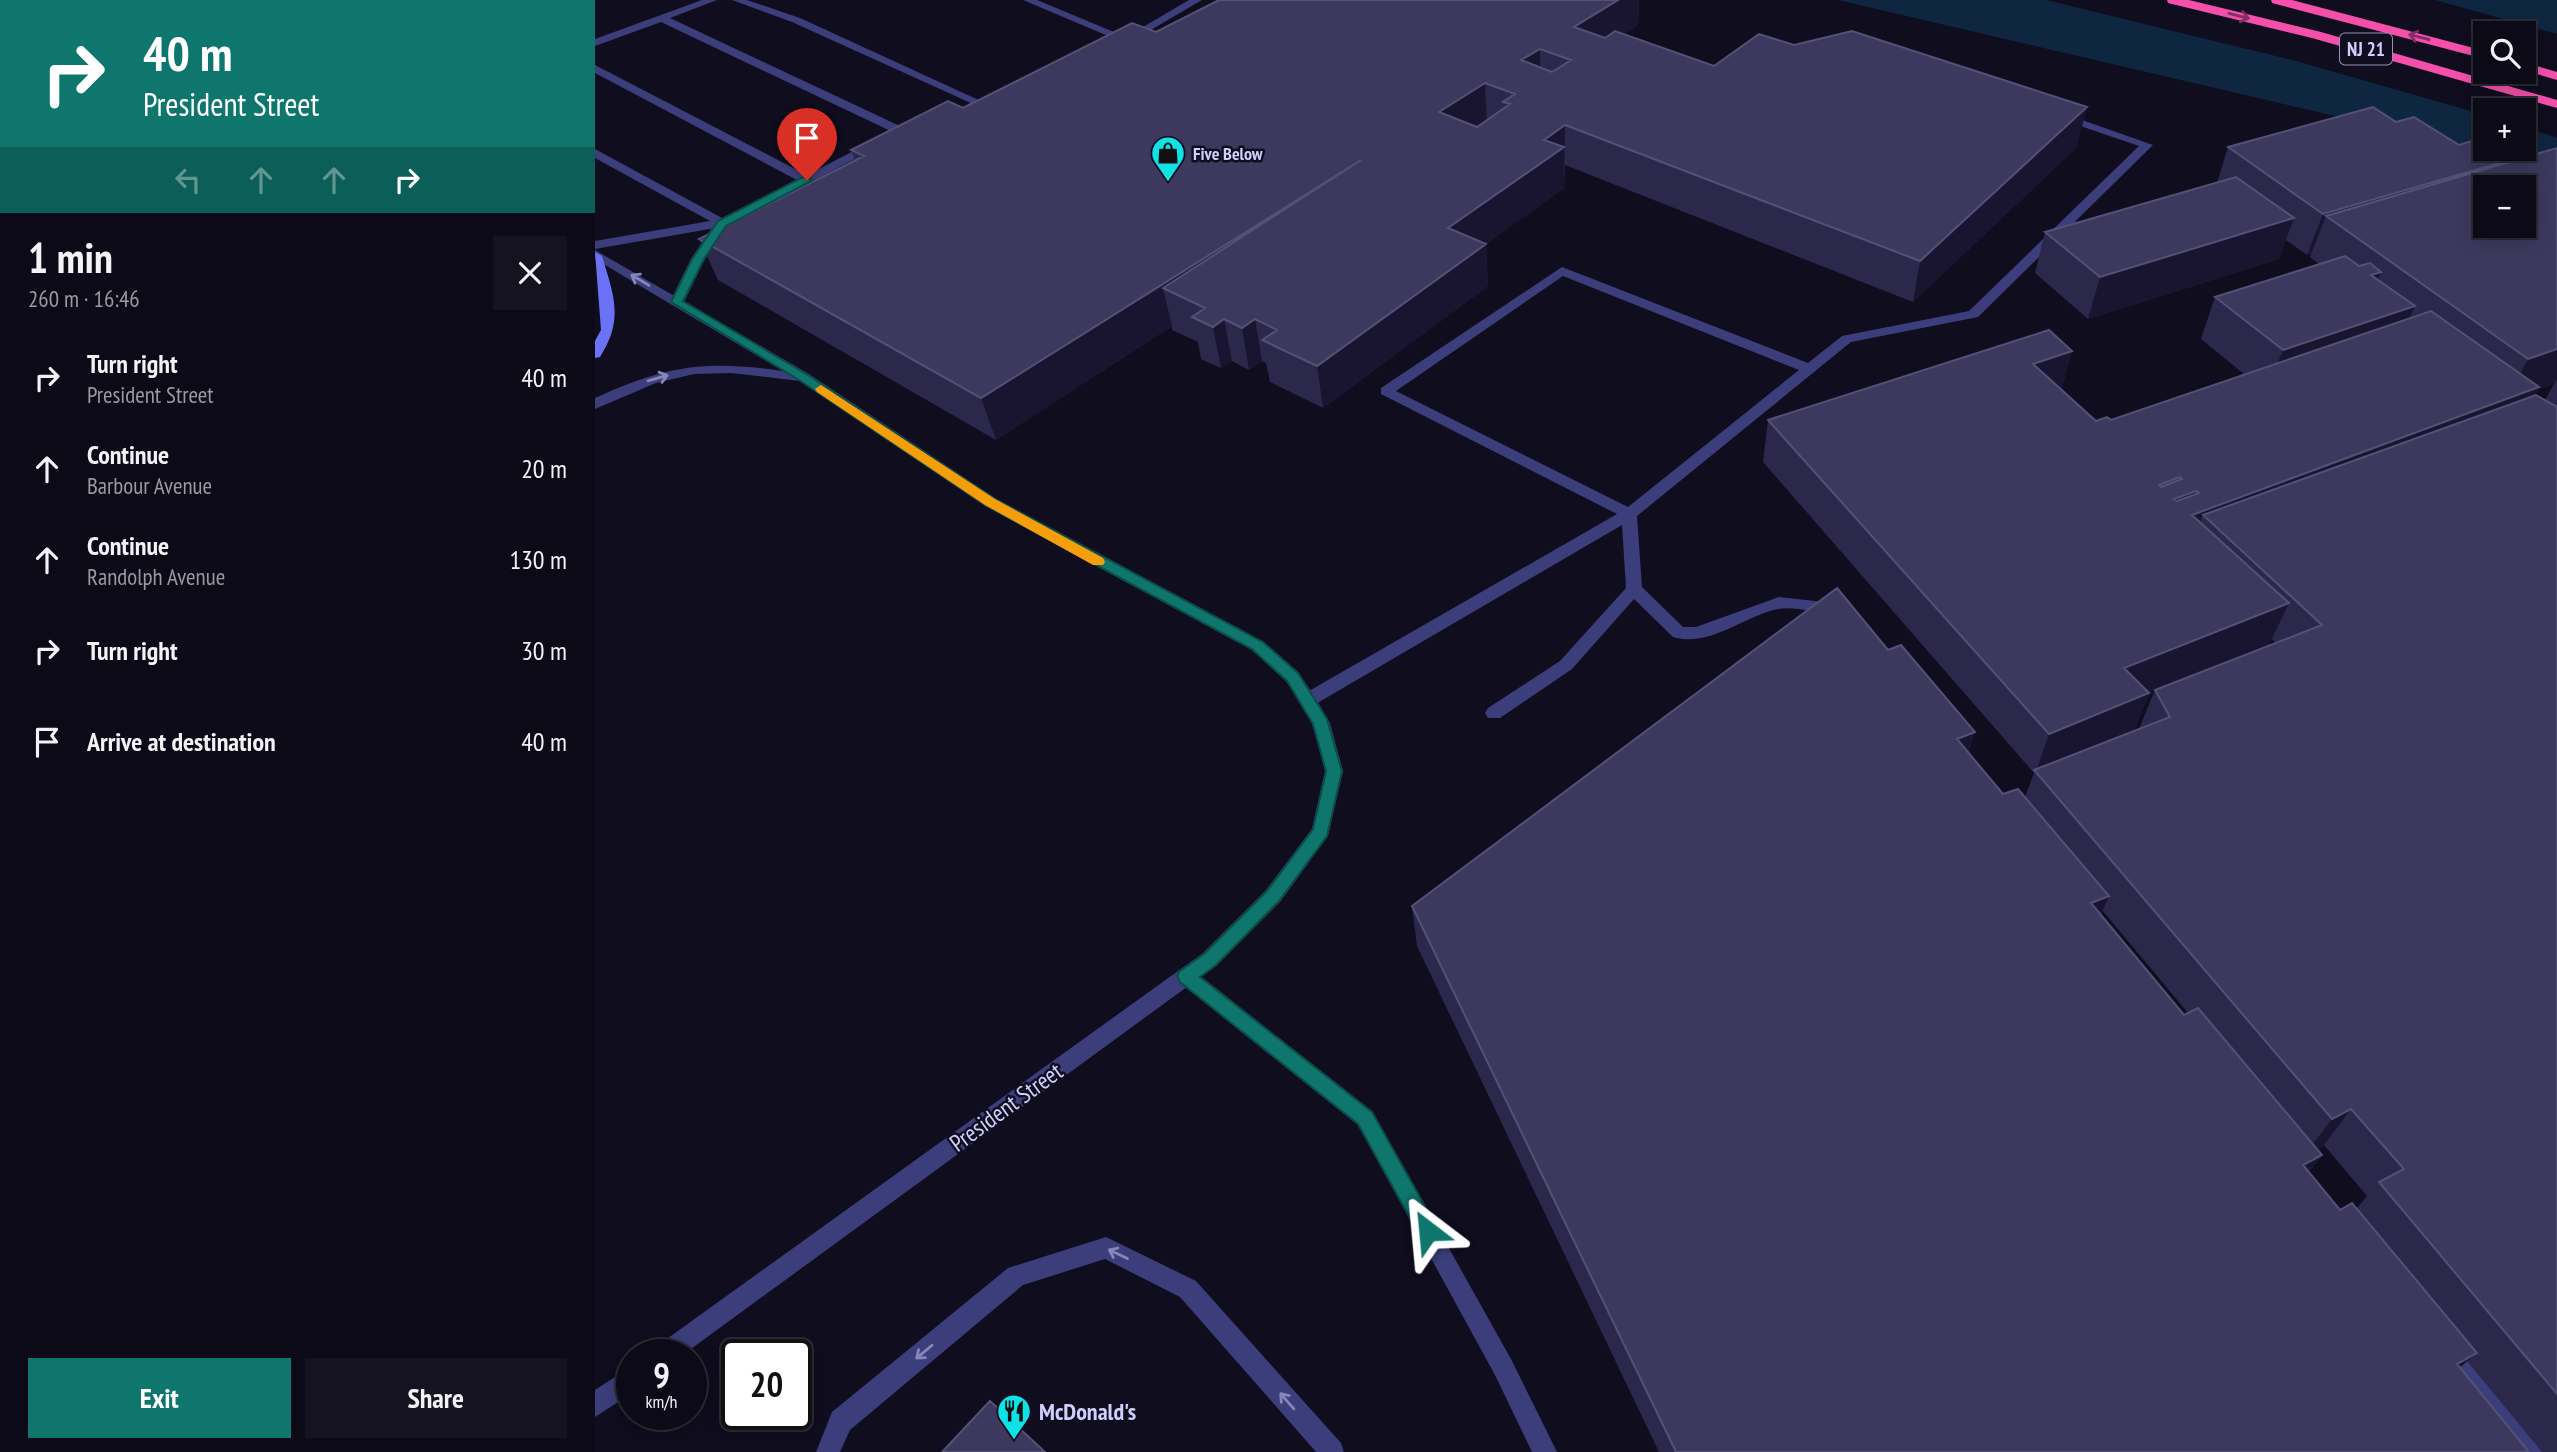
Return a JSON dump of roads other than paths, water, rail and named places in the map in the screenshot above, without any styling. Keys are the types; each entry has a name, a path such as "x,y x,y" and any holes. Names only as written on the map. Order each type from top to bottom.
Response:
{"highway":[{"name":"NJ 21","path":"2173,0 2329,39 2557,104"},
{"name":"NJ 21","path":"2277,0 2473,52"},
{"path":"2536,70 2557,76"}],"street":[{"path":"595,43 712,0"},
{"path":"737,0 796,20 983,101 965,107"},
{"path":"1028,0 1122,43 1197,0"},
{"path":"661,18 901,131"},
{"path":"595,68 807,180"},
{"path":"595,255 804,377 990,502 1258,646 1292,677 1308,700 1629,514 1847,339 1973,313 2147,145 2055,114"},
{"path":"595,245 722,223 901,131 927,121"},
{"path":"595,153 722,223"},
{"path":"677,302 698,259 722,223"},
{"path":"595,255 607,297 608,330 595,354"},
{"path":"1629,514 1386,391 1562,271 1809,369"},
{"path":"595,404 656,378 708,368 804,377"},
{"path":"1629,514 1634,589 1679,632 1697,633 1779,603 1844,611 1852,621"},
{"path":"1494,713 1566,665 1634,589"},
{"name":"President Street","path":"686,1339 1210,959 1273,896 1321,831 1334,771 1321,723 1308,700"},
{"path":"1186,976 1365,1118 1503,1367 1545,1452"},
{"path":"828,1452 841,1421 1016,1276 1106,1248 1188,1289 1332,1452"},
{"path":"2437,1334 2533,1452"},
{"path":"595,1405 616,1390"}],"water":[{"path":"1838,0 2046,0 2296,61 2473,112 2473,152 2369,124"},
{"path":"2435,0 2557,0 2557,34 2536,28 2536,21 2510,21"},
{"path":"2536,131 2557,138 2557,175 2505,161 2536,161"}],"place":[{"name":"Five Below","path":"1168,183"},
{"name":"McDonald's","path":"1014,1441"}]}
